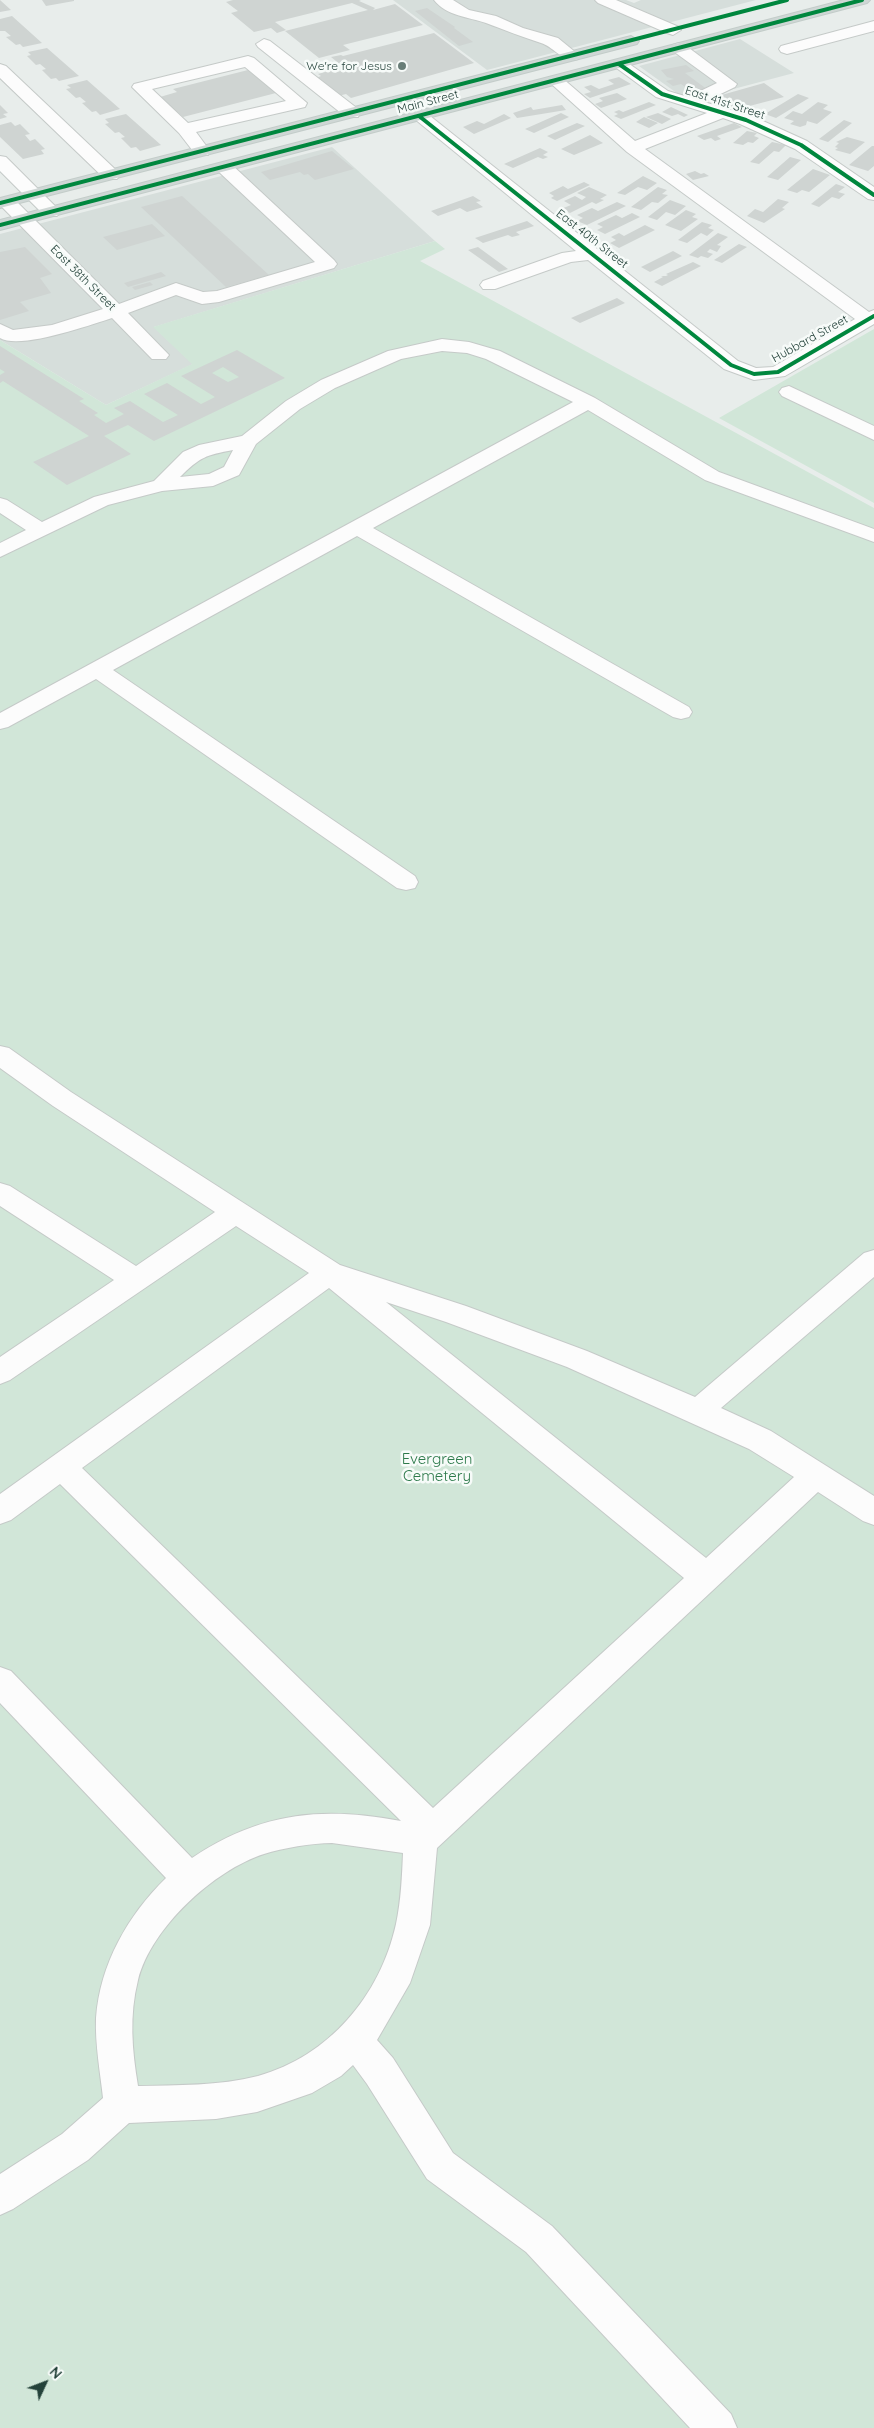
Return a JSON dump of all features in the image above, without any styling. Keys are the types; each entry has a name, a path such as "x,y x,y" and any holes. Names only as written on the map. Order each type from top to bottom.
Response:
{"main road":[{"name":"Main Street","path":"3,202 787,0"},
{"name":"Main Street","path":"0,225 862,0"},
{"path":"467,103 548,73 661,42 673,30"}],"street":[{"path":"442,0 464,12 552,41 572,56"},
{"path":"603,0 673,30"},
{"path":"787,49 874,26"},
{"path":"264,44 352,113"},
{"path":"678,48 729,84 688,103"},
{"path":"202,151 184,129 140,87 248,61 319,121"},
{"name":"East 41st Street","path":"619,64 662,94 772,130 801,145 874,195"},
{"path":"0,69 111,175"},
{"path":"555,80 633,148 871,318"},
{"path":"184,129 299,103"},
{"path":"633,148 722,113"},
{"name":"East 40th Street","path":"419,116 732,365 754,374"},
{"path":"0,161 51,212"},
{"path":"0,330 10,336 54,330 117,311 176,289 202,298 219,296 328,264 224,168"},
{"name":"East 38th Street","path":"3,202 23,219 117,311 159,355"},
{"path":"489,285 568,257 592,254"},
{"name":"Hubbard Street","path":"754,374 778,372 871,318"},
{"path":"0,551 101,501 161,486 213,480 232,471 248,442 293,405 328,384 394,354 442,345 469,348 493,355 588,402 712,476 874,536"},
{"path":"789,392 874,434"},
{"path":"0,722 588,402"},
{"path":"161,486 190,456 206,449 248,442"},
{"path":"0,504 40,530"},
{"path":"358,528 681,712"},
{"path":"98,670 406,882"},
{"path":"0,1055 62,1100 330,1274 706,1577"},
{"path":"0,1193 136,1280"},
{"path":"0,1372 236,1212"},
{"path":"698,1411 874,1261"},
{"path":"330,1274 456,1314 568,1355 698,1411 760,1440 874,1512"},
{"path":"0,1511 330,1274"},
{"path":"61,1466 427,1835"},
{"path":"0,2196 75,2147 122,2106 216,2101 257,2094 299,2080 328,2063 355,2040 372,2018 398,1971 413,1924 427,1835 817,1475"},
{"path":"0,1681 189,1878"},
{"path":"122,2106 114,2048 115,2007 126,1961 150,1919 189,1878 216,1859 257,1840 318,1828 427,1835"},
{"path":"355,2040 380,2071 440,2166 540,2239 717,2428"}],"shaded area":[{"path":"393,0 626,0 634,3 641,0 756,0 487,70"},
{"path":"740,39 794,73 688,101 639,66"},
{"path":"332,147 435,241 154,327 193,364 106,405 0,340 0,234"}],"green space":[{"name":"Evergreen Cemetery","path":"435,241 445,249 420,261 874,508 874,2428 0,2428 0,340 106,405 192,364 153,327"},
{"path":"874,329 874,503 719,418"}],"building":[{"path":"0,0 11,10 0,12"},
{"path":"42,0 74,0 74,1 46,6"},
{"path":"233,0 361,0 359,1 375,8 373,10 395,4 423,25 343,45 350,50 319,58 285,31 368,10 352,3 275,22 286,30 277,33 271,28 254,32 231,13 238,11 226,2"},
{"path":"427,8 473,42 459,46 415,11"},
{"path":"12,16 42,43 23,47 20,44 16,45 6,37 11,36 5,31 0,31 0,19"},
{"name":"We're for Jesus","path":"434,33 474,63 351,98 346,94 338,96 316,78 321,76 318,74 332,70 335,73 346,69 331,57 343,56"},
{"path":"47,48 79,76 59,81 56,78 51,79 42,70 46,69 40,64 36,65 27,56 31,55 28,52"},
{"path":"686,65 694,71 685,73 708,90 694,93 681,84 673,86 666,81 674,79 667,77 661,70"},
{"path":"248,70 276,93 183,117 160,97 177,92 173,89"},
{"path":"619,77 631,84 590,98 584,94 591,92 584,87 591,85 599,89 614,84 608,80"},
{"path":"87,80 120,109 100,115 96,111 92,112 82,103 86,102 80,97 76,98 66,89 71,88 67,85"},
{"path":"764,83 784,97 734,110 721,100 716,102 711,98"},
{"path":"617,93 627,99 601,108 595,104 603,101 599,98"},
{"path":"798,94 809,98 776,118 765,114"},
{"path":"649,102 656,105 621,119 614,116 618,114 614,112 619,110 623,112"},
{"path":"818,102 828,105 823,109 832,112 817,124 807,121 806,125 800,127 790,124 794,121 784,118 793,111 802,114"},
{"path":"0,105 8,113 3,114 7,117 0,119"},
{"path":"562,105 566,110 517,118 513,113 531,107 533,110"},
{"path":"671,107 688,115 684,117 678,114 672,116 662,112"},
{"path":"561,113 569,117 534,133 525,129"},
{"path":"658,113 671,119 662,124 646,117"},
{"path":"126,114 161,145 140,151 136,147 131,148 121,138 125,137 119,132 115,133 105,124 109,123 105,119"},
{"path":"504,114 511,118 474,134 463,127 477,121 484,124"},
{"path":"644,117 658,123 649,128 636,122"},
{"path":"844,120 852,123 828,142 819,139"},
{"path":"11,122 15,126 20,124 30,134 25,135 30,141 35,139 45,149 41,150 44,154 23,159 0,137 0,125"},
{"path":"577,123 585,126 555,140 547,136"},
{"path":"734,123 742,127 717,136 721,139 715,141 711,138 704,140 697,136"},
{"path":"747,131 757,133 754,136 759,138 753,143 748,142 743,145 733,143"},
{"path":"590,135 603,143 574,155 561,149"},
{"path":"847,137 865,142 850,154 835,150 838,148 835,147 839,143 836,142"},
{"path":"772,142 786,145 779,152 774,151 759,164 750,162"},
{"path":"874,146 874,166 868,171 849,165"},
{"path":"540,148 548,152 543,155 548,157 543,159 538,157 513,168 504,164"},
{"path":"332,151 354,169 315,180 308,174 304,175 300,172 270,180 261,172"},
{"path":"790,157 801,160 778,180 767,177"},
{"path":"813,169 830,175 809,192 802,190 797,193 787,190"},
{"path":"695,171 709,176 693,180 686,174"},
{"path":"643,176 657,183 647,190 638,187 625,195 617,193"},
{"path":"584,182 590,185 557,201 551,198 554,196 549,193 563,186 568,189"},
{"path":"836,184 845,187 838,192 845,194 839,199 832,197 819,207 811,204"},
{"path":"589,187 607,195 600,199 604,200 596,204 592,202 570,213 561,209 571,205 564,201 575,196 582,200 586,197 577,193"},
{"path":"658,187 667,190 662,194 668,195 658,203 652,202 641,210 631,207"},
{"path":"182,196 269,275 226,287 141,207"},
{"path":"473,196 481,201 476,202 483,207 467,212 460,208 438,216 431,211"},
{"path":"778,199 789,202 782,208 785,209 764,223 747,216 755,209 763,212"},
{"path":"670,200 686,206 675,215 666,212 657,220 648,217"},
{"path":"617,202 626,206 587,225 577,221 583,218 577,215 592,208 598,211"},
{"path":"686,210 696,214 692,217 698,219 681,231 665,225"},
{"path":"632,213 640,217 605,234 597,230 603,227 597,224 616,215 622,218"},
{"path":"527,221 534,226 516,232 520,235 512,237 508,235 483,243 475,238"},
{"path":"702,222 712,225 708,228 714,230 707,236 701,233 687,243 678,240"},
{"path":"152,224 165,236 117,250 103,237"},
{"path":"645,225 655,230 619,248 610,243 616,240 611,237 619,233 624,236"},
{"path":"718,233 728,237 717,245 721,246 717,252 710,249 707,252 713,254 708,258 701,256 698,258 689,255"},
{"path":"739,244 747,247 722,263 714,260"},
{"path":"25,247 52,274 40,278 51,293 20,302 29,311 0,320 0,252"},
{"path":"478,247 508,269 499,272 468,250"},
{"path":"673,251 682,256 650,272 641,267"},
{"path":"693,262 701,266 662,286 654,282 663,277 661,276 666,276 668,275 666,274"},
{"path":"161,272 166,276 128,287 124,283"},
{"path":"150,282 153,285 135,290 132,287"},
{"path":"617,298 625,303 580,323 571,318"},
{"path":"0,346 84,399 79,401 98,413 94,415 106,423 124,414 114,408 130,401 163,422 178,415 144,394 167,383 201,404 215,397 181,376 237,350 285,378 154,441 128,425 104,436 131,454 67,485 33,462 89,436 3,381 0,383 0,375 5,372 0,369","holes":["223,367 239,377 228,382 212,373"]}],"cycle path":[{"path":"0,203 787,0"},
{"path":"0,225 862,0"},
{"path":"619,64 662,94 746,120 801,145 874,195"},
{"path":"419,116 731,365 754,374 778,372 874,316"}],"place":[{"name":"We're for Jesus","path":"402,66"}]}
